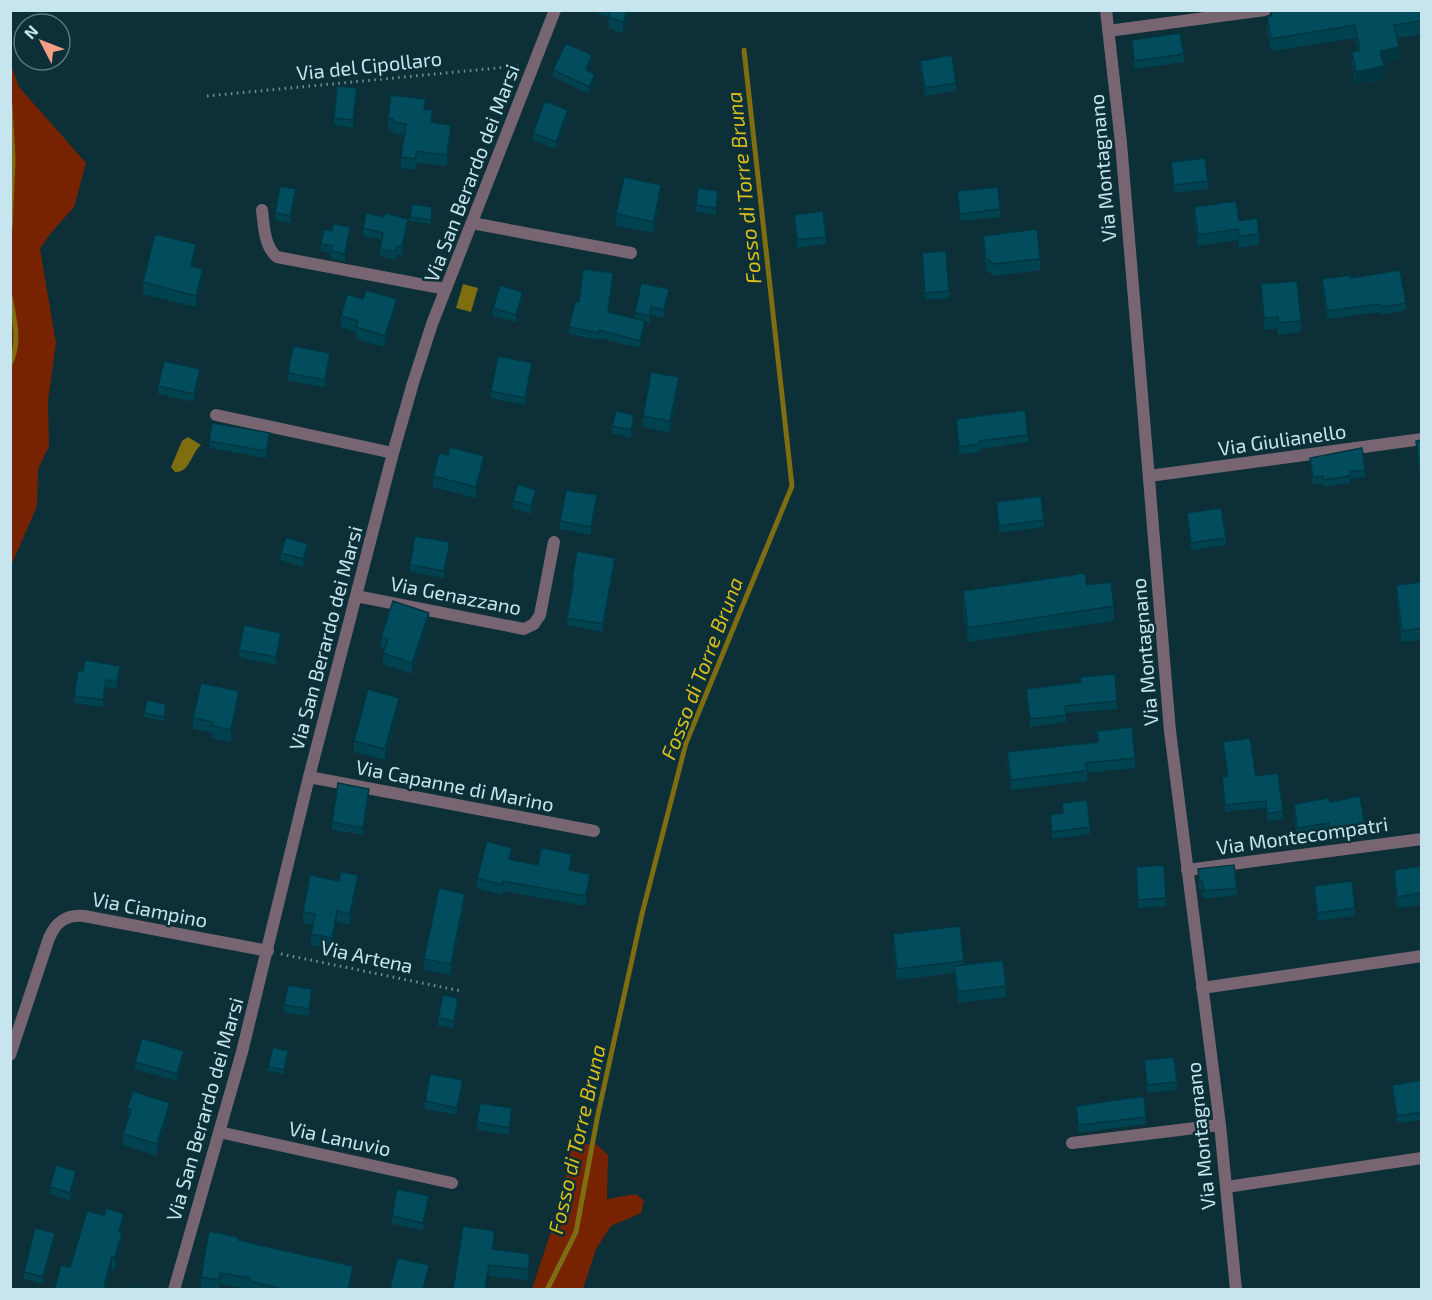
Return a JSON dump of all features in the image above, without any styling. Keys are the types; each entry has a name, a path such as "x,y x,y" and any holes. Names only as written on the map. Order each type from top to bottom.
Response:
{"street":[{"name":"Via San Berardo dei Marsi","path":"174,1290 268,951 309,777 393,453 420,360 555,10"},
{"name":"Via Montagnano","path":"1106,10 1121,143 1170,731 1220,1125 1236,1290"},
{"path":"1108,31 1265,10"},
{"path":"262,210 267,241 277,257 446,289"},
{"path":"472,223 631,253"},
{"path":"216,416 393,453"},
{"name":"Via Giulianello","path":"1149,476 1422,439"},
{"name":"Via Genazzano","path":"356,596 524,629 534,624 540,615 554,542"},
{"name":"Via Capanne di Marino","path":"309,777 594,831"},
{"name":"Via Montecompatri","path":"1187,870 1422,839"},
{"name":"Via Ciampino","path":"10,1055 49,938 56,926 66,917 84,916 268,951"},
{"path":"1202,988 1422,956"},
{"path":"1072,1143 1220,1125"},
{"name":"Via Lanuvio","path":"219,1132 452,1183"},
{"path":"1226,1186 1422,1158"}],"path":[{"name":"Via del Cipollaro","path":"207,96 534,64"},
{"name":"Via Artena","path":"268,951 461,991"}],"shaded area":[{"path":"11,65 19,87 86,163 74,207 40,249 56,343 48,401 49,446 38,469 37,506 11,566"},
{"path":"463,284 478,288 471,312 456,308"},
{"path":"188,437 201,445 187,466 175,472 171,467 182,441"},
{"path":"579,1143 597,1145 608,1155 607,1199 636,1194 644,1201 641,1213 611,1226 596,1249 583,1289 532,1289 563,1195 571,1145"}],"building":[{"path":"611,10 627,10 623,22 609,17"},
{"path":"1271,10 1422,10 1422,21 1394,25 1399,47 1380,51 1384,66 1356,72 1352,52 1360,50 1355,25 1271,39 1267,16 1272,16"},
{"path":"1180,33 1184,54 1134,61 1132,40"},
{"path":"566,43 592,55 586,70 595,74 589,87 553,70"},
{"path":"952,55 956,83 925,88 920,61"},
{"path":"337,86 357,88 353,120 334,118"},
{"path":"391,95 426,99 424,109 433,110 431,122 451,125 447,155 417,151 415,159 401,157 406,124 393,122 393,119 388,118"},
{"path":"545,101 568,110 556,142 533,133"},
{"path":"1205,158 1208,181 1174,185 1171,162"},
{"path":"624,177 661,185 654,222 616,214"},
{"path":"280,186 296,189 290,216 275,213"},
{"path":"998,187 1000,209 960,214 957,191"},
{"path":"698,188 718,191 716,208 696,205"},
{"path":"1236,201 1239,221 1257,218 1259,234 1239,236 1238,229 1198,235 1194,207"},
{"path":"412,204 432,207 431,220 410,217"},
{"path":"823,211 826,237 797,240 794,215"},
{"path":"366,213 384,217 385,213 408,219 402,247 397,246 395,252 380,249 383,233 363,228"},
{"path":"333,224 350,227 345,254 331,251 332,246 321,244 324,229 332,231"},
{"path":"1037,229 1040,259 994,264 986,259 983,236"},
{"path":"155,234 196,244 191,266 203,269 196,296 143,282"},
{"path":"946,251 949,291 925,293 922,253"},
{"path":"583,269 613,273 608,312 645,321 640,341 599,330 599,333 569,327 575,302 579,302"},
{"path":"1400,270 1406,303 1327,311 1322,279 1350,275 1351,278"},
{"path":"1297,281 1301,321 1278,323 1278,317 1264,318 1261,284"},
{"path":"641,283 669,289 664,310 651,307 650,316 635,313"},
{"path":"500,285 523,292 516,315 493,308"},
{"path":"366,290 397,299 385,336 356,327 358,321 341,316 347,294 363,299"},
{"path":"293,346 330,353 325,380 288,373"},
{"path":"498,356 532,363 525,398 491,391"},
{"path":"164,361 200,369 194,394 158,386"},
{"path":"651,372 679,377 670,421 643,416"},
{"path":"1025,410 1028,435 979,441 979,444 959,447 956,419"},
{"path":"616,411 634,415 631,430 612,426"},
{"path":"212,423 270,433 266,451 209,441"},
{"path":"1422,440 1422,465 1419,466 1416,441"},
{"path":"450,447 484,456 476,487 433,476 439,453 448,455"},
{"path":"1362,448 1365,470 1350,472 1350,476 1324,480 1323,476 1313,477 1310,458"},
{"path":"518,484 536,490 531,506 513,501"},
{"path":"566,490 597,495 591,527 560,521"},
{"path":"1041,496 1044,520 999,526 996,502"},
{"path":"1221,508 1226,538 1191,543 1187,513"},
{"path":"415,536 450,542 444,571 410,565"},
{"path":"286,537 308,544 303,559 281,553"},
{"path":"577,551 615,558 603,624 567,618"},
{"path":"1085,573 1087,585 1111,582 1114,606 968,628 963,591"},
{"path":"1422,582 1422,628 1402,631 1396,585"},
{"path":"393,601 429,613 412,663 383,653 388,639 381,637"},
{"path":"244,625 281,633 276,657 239,650"},
{"path":"85,660 120,666 117,682 106,680 103,700 74,696 78,670 83,671"},
{"path":"1115,674 1117,701 1065,706 1066,715 1030,719 1026,689 1081,682 1080,677"},
{"path":"201,683 239,691 231,730 212,726 213,722 193,718"},
{"path":"368,689 399,698 385,749 354,741"},
{"path":"147,700 166,704 164,717 144,713"},
{"path":"1132,727 1135,758 1086,763 1087,771 1011,780 1007,752 1098,742 1097,731"},
{"path":"1250,738 1256,776 1278,773 1283,811 1267,814 1266,801 1225,805 1222,777 1228,776 1223,742"},
{"path":"338,783 369,789 363,828 332,822"},
{"path":"1360,796 1365,826 1331,831 1329,823 1297,828 1294,804 1329,798 1330,802"},
{"path":"1087,800 1090,827 1052,832 1050,815 1063,813 1062,803"},
{"path":"487,841 512,848 509,859 538,865 541,848 572,854 569,870 590,874 586,896 503,881 502,885 477,878"},
{"path":"1164,865 1166,898 1138,900 1136,867"},
{"path":"1234,865 1237,888 1204,891 1202,881 1199,881 1198,869"},
{"path":"1422,866 1422,893 1397,897 1394,870"},
{"path":"341,872 358,875 350,914 337,911 332,938 311,934 315,914 303,912 310,875 339,881"},
{"path":"1352,881 1355,908 1317,913 1314,886"},
{"path":"439,888 465,894 451,964 424,959"},
{"path":"960,926 964,961 897,969 893,934"},
{"path":"1003,960 1006,986 958,992 954,966"},
{"path":"288,985 312,989 309,1009 284,1005"},
{"path":"443,995 458,998 454,1021 438,1018"},
{"path":"142,1038 184,1051 177,1074 135,1062"},
{"path":"273,1047 288,1051 284,1070 268,1067"},
{"path":"1174,1057 1177,1082 1147,1085 1144,1060"},
{"path":"430,1074 463,1080 457,1108 425,1101"},
{"path":"1422,1080 1422,1112 1397,1116 1392,1085"},
{"path":"133,1091 170,1103 157,1144 123,1134 131,1110 127,1108"},
{"path":"1144,1096 1146,1117 1078,1125 1076,1106"},
{"path":"480,1103 512,1108 509,1128 477,1122"},
{"path":"56,1165 76,1171 70,1193 50,1187"},
{"path":"397,1189 429,1196 423,1223 392,1216"},
{"path":"106,1208 124,1214 119,1231 122,1232 115,1257 112,1256 104,1287 114,1290 54,1290 61,1265 70,1267 87,1211 104,1215"},
{"path":"463,1226 495,1231 492,1249 530,1254 528,1269 489,1265 485,1290 453,1290"},
{"path":"35,1228 55,1233 43,1277 24,1272"},
{"path":"209,1231 238,1237 238,1240 353,1266 348,1290 286,1290 250,1281 250,1278 220,1273 219,1280 201,1277"},
{"path":"397,1258 429,1265 423,1290 390,1289"},
{"path":"138,1286 151,1290 137,1290"}],"waterway":[{"name":"Fosso di Torre Bruna","path":"547,1290 576,1232 598,1114 642,914 686,743 792,486 744,50"},
{"path":"10,105 13,159 10,229"},
{"path":"10,296 16,339 10,364"}]}
